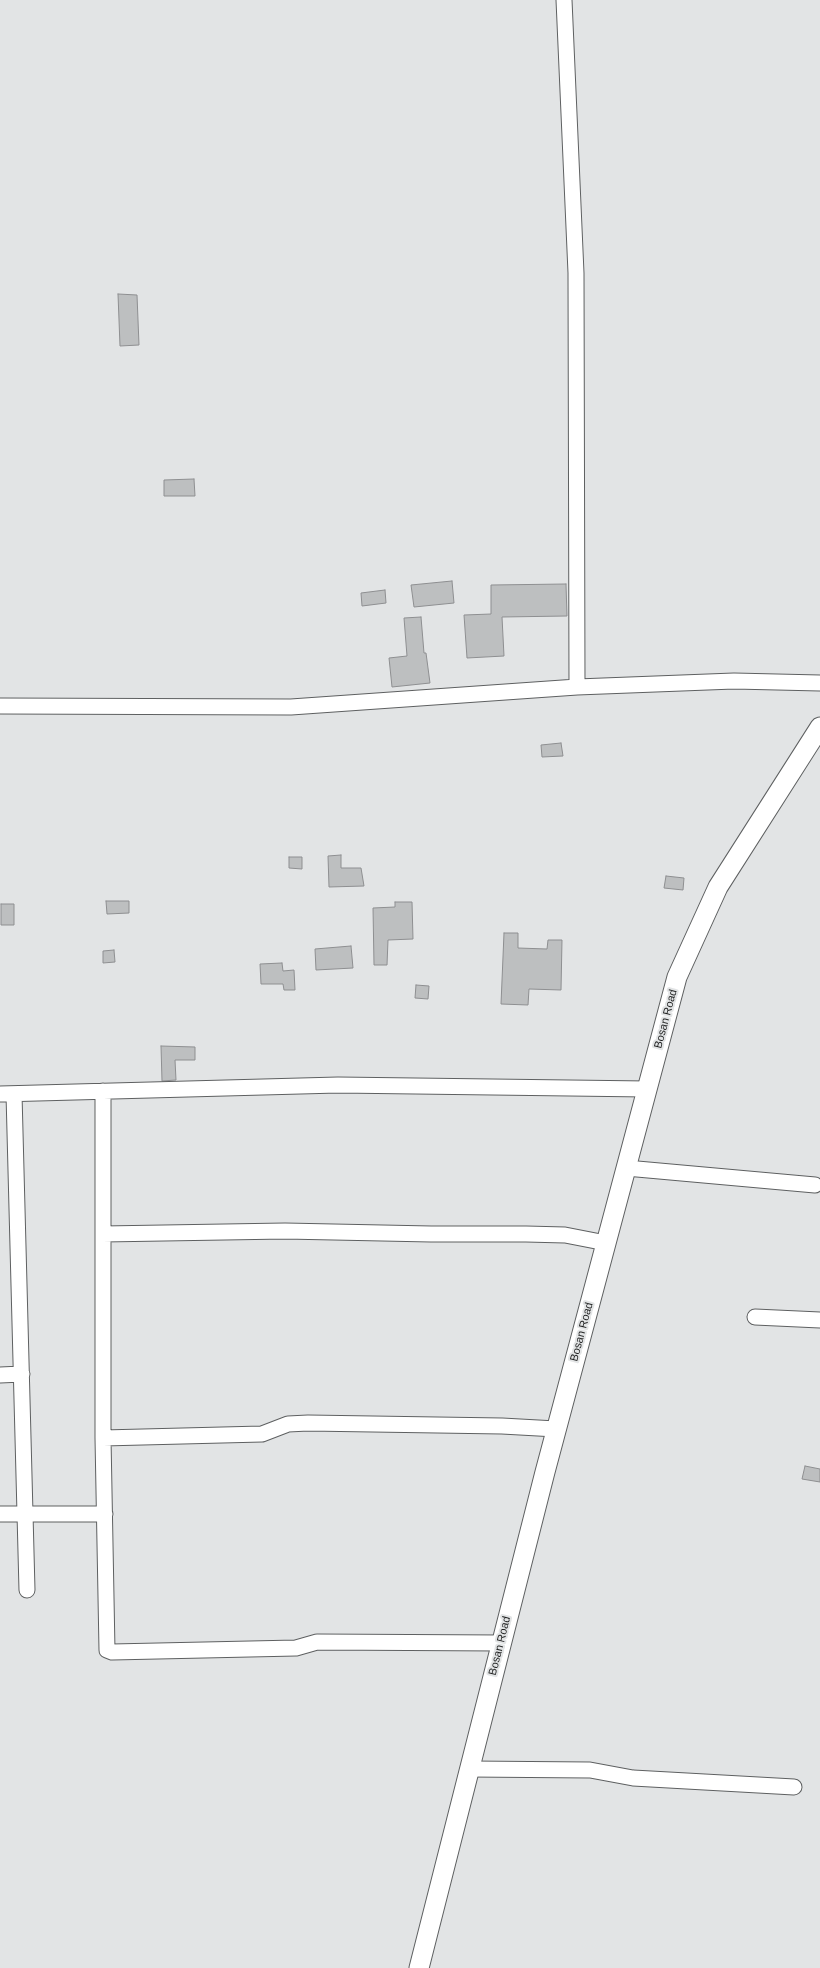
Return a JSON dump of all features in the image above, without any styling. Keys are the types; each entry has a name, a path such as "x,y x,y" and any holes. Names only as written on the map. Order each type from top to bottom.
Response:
{"main road":[{"name":"Bosan Road","path":"419,1968 556,1429 677,977 718,887 820,727"}],"street":[{"path":"564,0 576,273 577,687"},
{"path":"0,706 291,707 577,687 734,681 820,683"},
{"path":"26,1590 26,1514 22,1374 7,1094 104,1090 338,1086 647,1090"},
{"path":"104,1090 104,1438 107,1650 112,1652 296,1648 317,1642 501,1643"},
{"path":"626,1168 815,1185"},
{"path":"103,1234 285,1231 526,1234 565,1235 606,1243"},
{"path":"755,1317 820,1320"},
{"path":"0,1374 22,1374"},
{"path":"104,1438 262,1434 288,1424 301,1423 502,1426 556,1429"},
{"path":"0,1514 105,1514"},
{"path":"469,1769 590,1770 633,1778 794,1786"}],"building":[{"path":"118,294 137,295 139,345 120,346"},
{"path":"194,479 195,496 164,496 164,480"},
{"path":"452,581 454,603 414,607 411,585"},
{"path":"566,584 567,616 502,617 504,656 467,658 464,615 491,614 491,585"},
{"path":"385,590 386,603 362,606 361,593"},
{"path":"421,617 424,653 426,653 430,683 392,687 389,658 407,656 404,618"},
{"path":"561,743 563,756 542,757 541,745"},
{"path":"341,855 341,868 361,868 364,886 329,887 328,856"},
{"path":"289,857 302,857 302,869 289,868"},
{"path":"666,876 684,878 683,890 664,888"},
{"path":"106,901 129,901 129,913 107,914"},
{"path":"395,902 412,902 413,939 388,940 387,965 374,965 373,908 395,907"},
{"path":"1,904 14,904 14,925 1,925"},
{"path":"504,933 518,933 518,948 547,949 548,940 562,940 561,990 529,989 528,1005 501,1004"},
{"path":"351,946 353,968 316,970 315,949"},
{"path":"114,950 115,962 103,963 103,951"},
{"path":"282,963 283,971 294,970 295,990 284,990 283,984 261,984 260,964"},
{"path":"416,985 429,986 428,999 415,998"},
{"path":"161,1046 195,1047 195,1060 175,1060 176,1080 162,1081"},
{"path":"805,1466 820,1469 820,1482 802,1479"}]}
